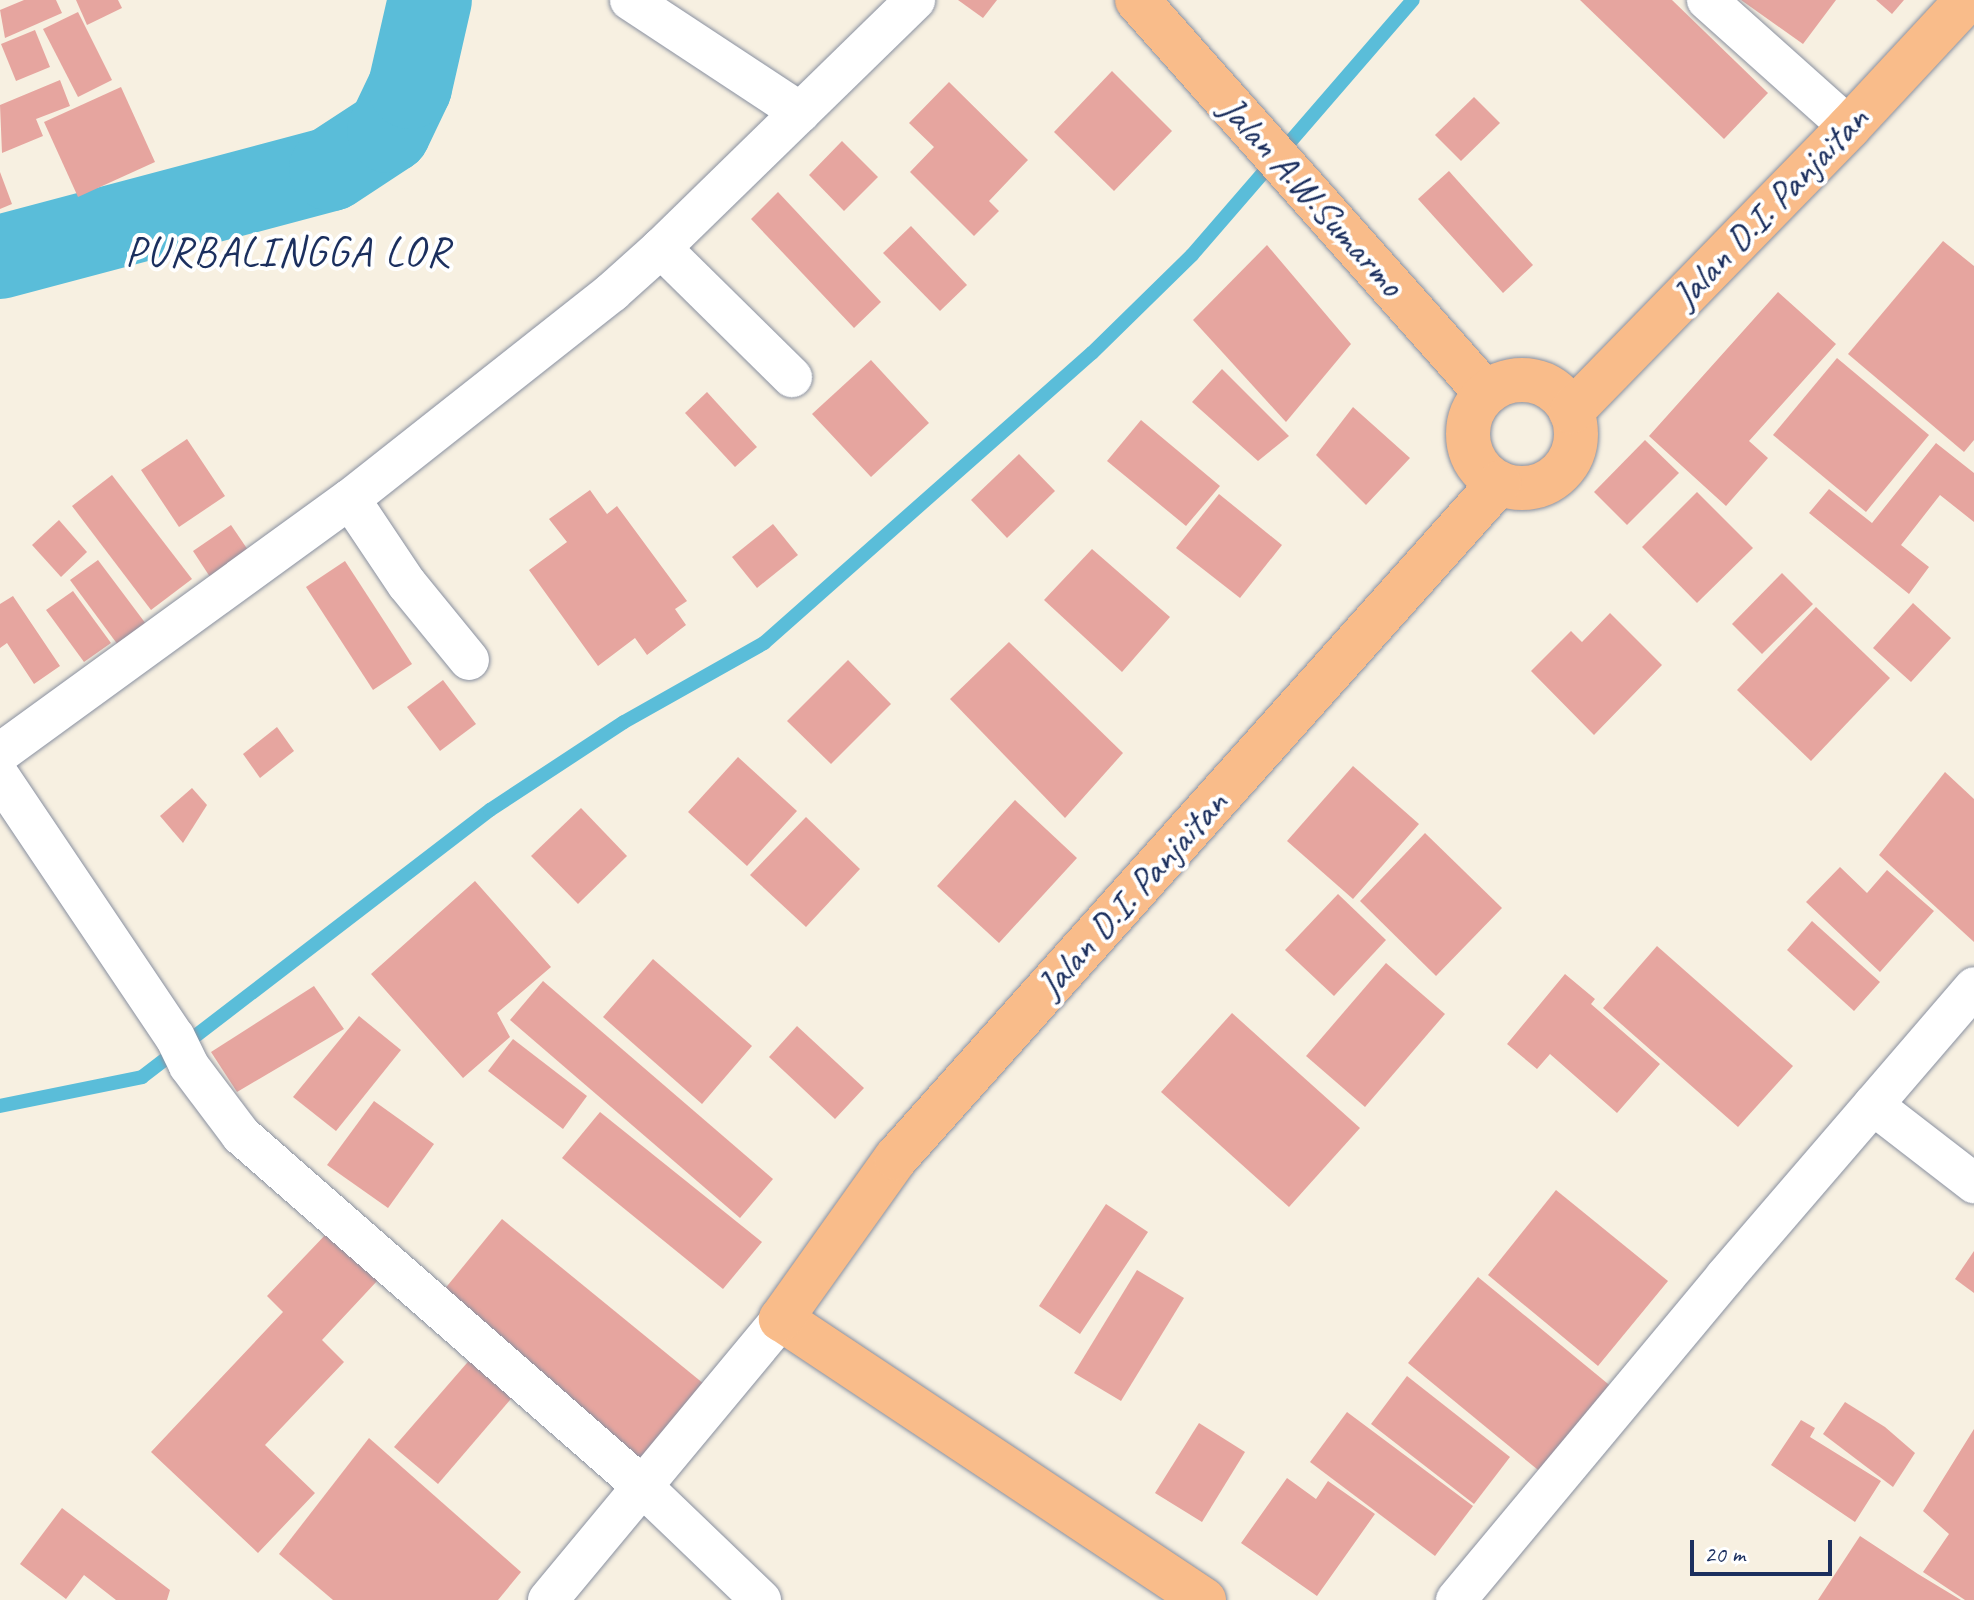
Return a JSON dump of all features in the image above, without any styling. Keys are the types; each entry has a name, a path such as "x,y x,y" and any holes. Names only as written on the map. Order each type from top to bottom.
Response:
{"main road":[{"name":"Jalan A.W.Sumarmo","path":"1137,0 1278,155 1486,393"},
{"name":"Jalan D.I. Panjaitan","path":"1571,412 1849,127 1967,0"},
{"path":"1508,381 1533,381 1556,391 1571,412 1576,429 1574,449 1566,466 1535,487 1517,488 1499,483 1478,467 1467,442 1470,415 1486,393 1508,381"},
{"name":"Jalan D.I. Panjaitan","path":"781,1319 896,1158 1499,483"},
{"path":"781,1319 1204,1600"}],"street":[{"path":"630,0 800,112"},
{"path":"0,753 350,499 612,292 915,0"},
{"path":"1707,0 1849,127"},
{"path":"661,248 792,377"},
{"path":"350,499 407,584 469,660"},
{"path":"0,777 182,1052 241,1135 283,1175 642,1486 761,1600"},
{"path":"1456,1600 1974,987"},
{"path":"1873,1105 1974,1183"},
{"path":"548,1600 781,1319"}],"building":[{"path":"24,0 56,0 62,13 5,38 0,10"},
{"path":"76,0 118,0 122,8 87,25"},
{"path":"958,0 997,0 983,18"},
{"path":"1580,0 1672,0 1768,93 1724,139"},
{"path":"1741,0 1836,0 1803,44"},
{"path":"1876,0 1904,0 1892,14"},
{"path":"78,12 112,80 78,97 43,29"},
{"path":"35,30 50,67 16,81 1,44"},
{"path":"1112,71 1172,131 1114,191 1054,132"},
{"path":"60,80 70,106 36,119 43,136 2,153 0,105"},
{"path":"949,82 1028,160 989,201 999,211 974,236 910,172 934,147 909,123"},
{"path":"121,87 155,162 78,197 44,122"},
{"path":"1474,97 1500,123 1461,161 1435,135"},
{"path":"842,141 878,177 844,211 809,175"},
{"path":"1449,171 1533,265 1503,293 1418,199"},
{"path":"0,172 12,204 0,209"},
{"path":"778,192 881,302 854,328 751,219"},
{"path":"911,226 967,285 940,311 883,253"},
{"path":"1943,241 1974,266 1974,440 1964,452 1848,354"},
{"path":"1267,245 1351,344 1286,422 1193,320"},
{"path":"1778,292 1836,344 1749,441 1768,458 1726,506 1649,436"},
{"path":"1837,358 1929,435 1866,512 1773,435"},
{"path":"871,360 929,423 871,477 812,414"},
{"path":"1222,369 1289,436 1258,461 1192,402"},
{"path":"707,392 757,447 735,467 685,413"},
{"path":"1353,407 1410,458 1366,505 1316,455"},
{"path":"1141,420 1220,486 1186,526 1107,461"},
{"path":"187,439 225,496 179,527 141,470"},
{"path":"1645,440 1679,473 1627,525 1594,492"},
{"path":"1936,443 1974,473 1974,522 1940,495 1901,545 1929,567 1909,594 1809,513 1829,489 1872,523"},
{"path":"1019,454 1055,491 1007,538 971,500"},
{"path":"112,475 192,579 151,610 72,506"},
{"path":"590,490 607,514 617,506 687,601 675,609 686,625 647,655 635,638 598,666 529,570 567,542 549,519"},
{"path":"1697,492 1753,548 1697,603 1642,547"},
{"path":"1219,494 1282,545 1240,598 1176,548"},
{"path":"59,520 87,552 61,577 32,545"},
{"path":"773,524 798,555 757,588 732,557"},
{"path":"231,525 250,553 212,580 193,551"},
{"path":"1092,549 1170,617 1122,672 1044,600"},
{"path":"98,560 146,624 118,645 70,580"},
{"path":"345,561 412,664 373,690 306,587"},
{"path":"1782,573 1813,604 1762,654 1732,624"},
{"path":"73,591 111,643 84,662 46,610"},
{"path":"13,596 60,666 34,684 7,643 0,648 0,604"},
{"path":"1913,603 1951,638 1911,682 1873,648"},
{"path":"1816,607 1890,678 1811,761 1737,690"},
{"path":"1610,613 1662,665 1594,735 1531,671 1571,631 1582,642"},
{"path":"1009,642 1123,753 1065,818 950,699"},
{"path":"848,660 891,704 831,764 787,721"},
{"path":"443,680 476,724 440,751 407,707"},
{"path":"277,727 294,751 260,778 243,754"},
{"path":"738,757 797,811 747,866 688,812"},
{"path":"1353,766 1419,824 1353,899 1287,841"},
{"path":"1945,772 1974,799 1974,942 1879,855"},
{"path":"192,788 207,805 183,843 160,816"},
{"path":"1015,800 1077,858 999,943 937,886"},
{"path":"581,808 627,856 578,904 531,856"},
{"path":"806,817 860,869 806,927 750,875"},
{"path":"1425,833 1502,908 1436,976 1360,901"},
{"path":"1840,867 1867,893 1887,870 1934,911 1880,972 1806,902"},
{"path":"475,881 551,967 497,1013 510,1037 463,1078 371,974"},
{"path":"1338,894 1386,940 1334,996 1285,950"},
{"path":"1812,921 1880,982 1854,1011 1787,950"},
{"path":"1657,946 1793,1066 1738,1127 1603,1008"},
{"path":"653,959 752,1046 702,1104 603,1017"},
{"path":"1386,963 1445,1014 1365,1107 1306,1056"},
{"path":"1565,974 1595,999 1591,1004 1660,1064 1617,1113 1550,1054 1537,1069 1507,1044"},
{"path":"543,981 773,1179 740,1218 510,1020"},
{"path":"314,986 344,1029 237,1092 211,1052"},
{"path":"1232,1013 1360,1128 1289,1207 1161,1092"},
{"path":"359,1016 401,1050 336,1131 293,1097"},
{"path":"797,1026 864,1088 835,1119 769,1057"},
{"path":"513,1039 587,1096 563,1129 488,1071"},
{"path":"374,1101 434,1144 388,1208 327,1165"},
{"path":"600,1112 762,1242 723,1289 562,1158"},
{"path":"1556,1190 1668,1281 1598,1366 1488,1275"},
{"path":"1106,1204 1148,1232 1080,1334 1039,1306"},
{"path":"502,1219 704,1384 641,1462 439,1296"},
{"path":"328,1232 378,1280 322,1340 344,1362 265,1445 315,1493 258,1553 151,1452 283,1312 267,1296"},
{"path":"1974,1251 1974,1293 1955,1279"},
{"path":"1137,1270 1184,1298 1121,1401 1074,1373"},
{"path":"1478,1277 1613,1388 1543,1474 1408,1363"},
{"path":"473,1356 516,1393 438,1484 394,1447"},
{"path":"1407,1376 1510,1457 1474,1504 1371,1424"},
{"path":"1845,1402 1885,1427 1915,1453 1893,1487 1823,1434"},
{"path":"1347,1412 1473,1506 1435,1556 1310,1462"},
{"path":"1801,1420 1815,1428 1810,1437 1881,1481 1855,1522 1771,1465"},
{"path":"1199,1423 1245,1452 1202,1522 1155,1493"},
{"path":"1974,1429 1974,1600 1965,1600 1923,1572 1949,1534 1923,1511"},
{"path":"369,1438 521,1572 498,1600 333,1600 279,1554"},
{"path":"1287,1478 1316,1499 1328,1481 1375,1514 1317,1596 1241,1543"},
{"path":"62,1508 170,1590 167,1600 116,1600 84,1575 66,1599 20,1564"},
{"path":"1860,1536 1918,1574 1961,1600 1818,1600"}],"waterway":[{"path":"0,257 331,169 389,131 410,87 430,0"},
{"path":"0,1106 142,1077 490,810 624,722 764,643 1092,353 1192,255 1413,0"}],"district":[{"name":"PURBALINGGA LOR","path":"288,252"}]}
